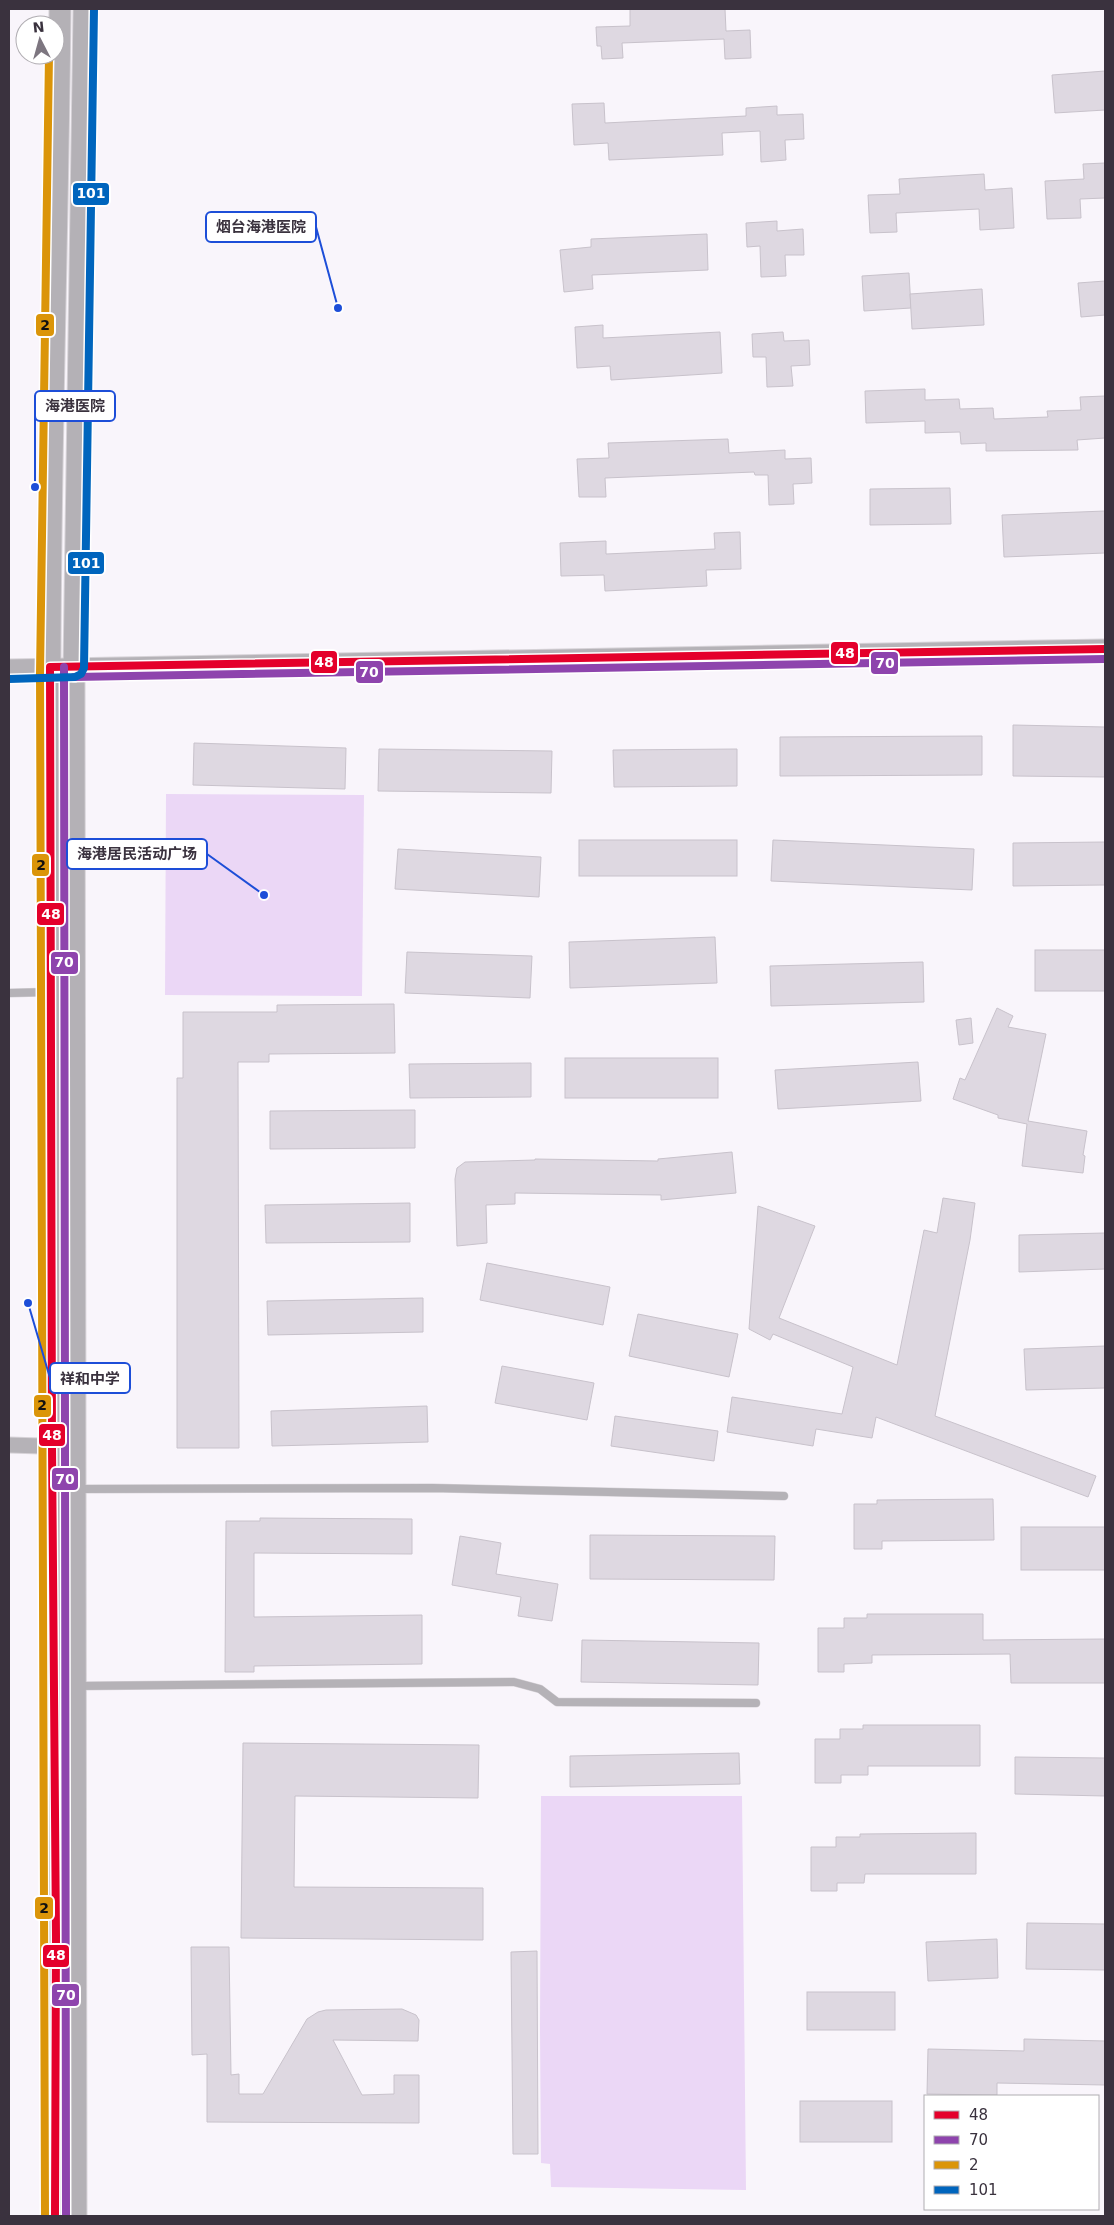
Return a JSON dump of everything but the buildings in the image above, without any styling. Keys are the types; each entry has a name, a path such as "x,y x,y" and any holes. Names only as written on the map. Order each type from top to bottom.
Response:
{"main road":[{"path":"55,2216 56,1936 52,1446 50,667 60,9"},
{"path":"76,2216 74,667 84,9"}],"street":[{"path":"9,669 1105,649"},
{"path":"9,1445 74,1447"}],"lane":[{"path":"9,993 51,992"},
{"path":"74,1489 432,1488 784,1496"},
{"path":"76,1686 514,1682 540,1689 557,1702 756,1703"}],"shaded area":[{"path":"166,794 364,795 362,996 165,995"},
{"path":"541,1796 742,1796 746,2190 551,2187 550,2164 541,2163"}],"transit line":[{"name":"101","path":"9,679 75,677 81,674 84,668 94,9"},
{"name":"2","path":"45,2216 40,674 49,65"},
{"name":"48","path":"55,2216 56,1936 52,1446 50,667 1105,649"},
{"name":"70","path":"74,677 1105,659"},
{"name":"70","path":"64,667 66,2216"}],"place":[{"name":"烟台海港医院","path":"338,308"},
{"name":"海港医院","path":"35,487"},
{"name":"海港居民活动广场","path":"264,895"},
{"name":"祥和中学","path":"28,1303"}]}
